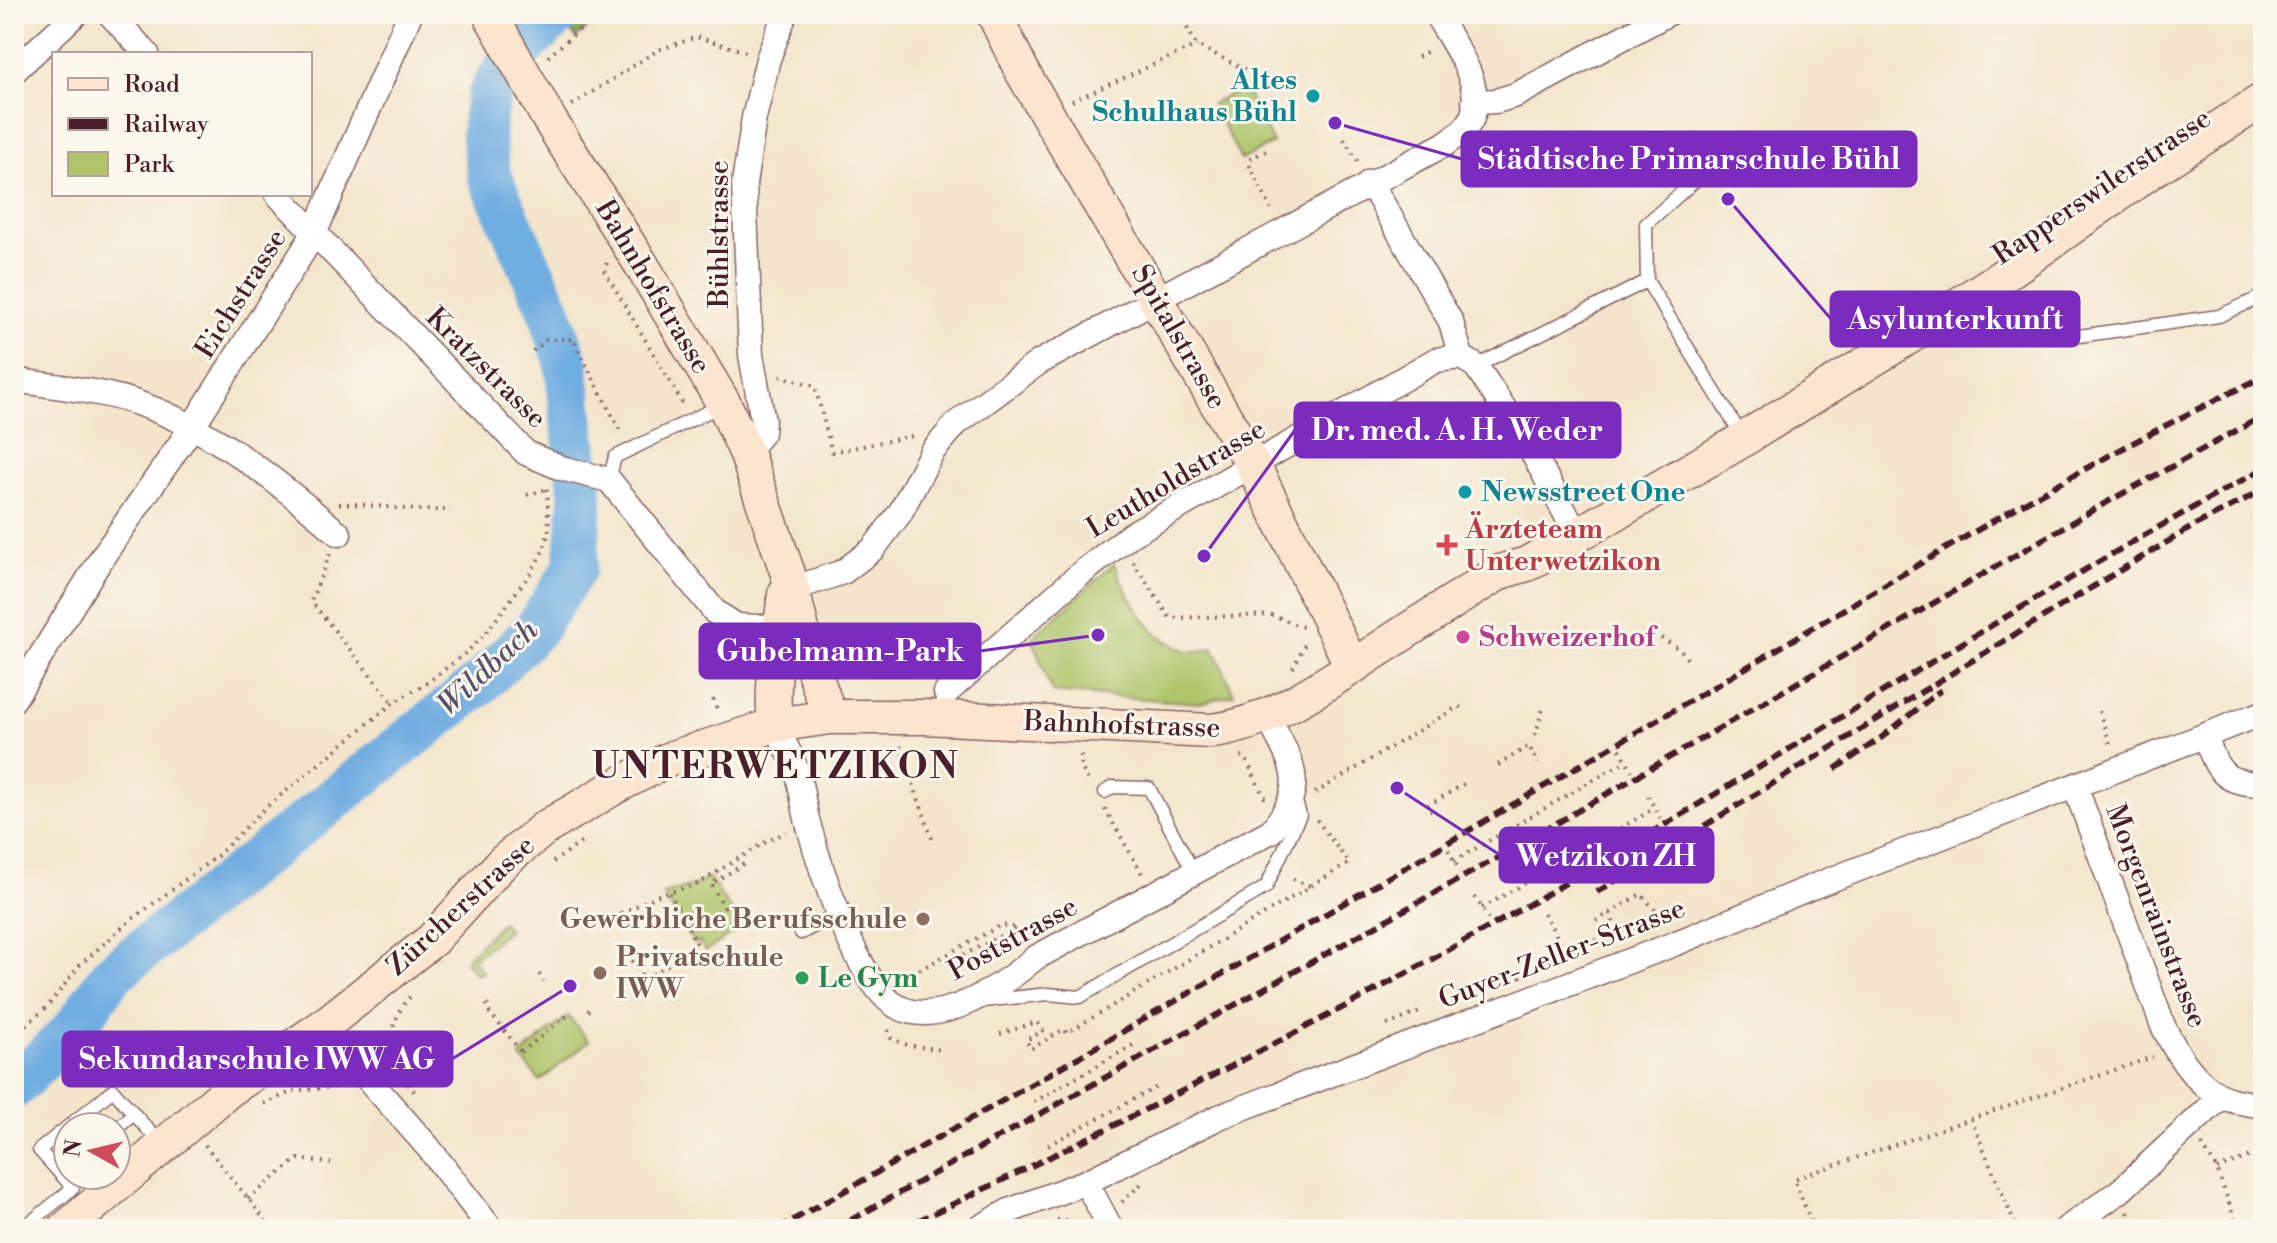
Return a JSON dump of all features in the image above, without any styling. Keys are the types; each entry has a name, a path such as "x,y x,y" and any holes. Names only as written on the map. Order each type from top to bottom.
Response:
{"main road":[{"name":"Spitalstrasse","path":"994,14 1046,112 1253,465 1352,666"},
{"name":"Bahnhofstrasse","path":"497,27 534,69 549,119 635,254 724,404 746,452 790,582 809,657 830,717"},
{"name":"Rapperswilerstrasse","path":"1500,572 1519,546 1734,423 1990,263 2119,170 2186,127 2243,95 2263,88"},
{"name":"Rapperswilerstrasse","path":"1267,716 1500,572 1527,564 1800,404 2000,278 2151,171 2263,100"},
{"name":"Bahnhofstrasse","path":"790,582 773,690 775,725 830,717 925,717 1211,731 1246,725 1267,716"},
{"name":"Zürcherstrasse","path":"65,1229 229,1090 322,1027 432,940 502,863 545,828 618,785 672,758 775,725"}],"street":[{"path":"14,71 76,14"},
{"path":"110,14 145,52"},
{"name":"Eichstrasse","path":"14,699 103,556 192,427 314,234 410,14"},
{"name":"Bühlstrasse","path":"746,452 762,433 763,421 751,355 744,184 754,118 768,59 785,14"},
{"path":"790,582 843,572 873,549 900,513 938,445 957,423 1038,363 1158,301 1370,182 1445,144 1463,131 1472,119 1473,81 1436,14"},
{"path":"1474,102 1496,101 1516,95 1667,14"},
{"path":"1370,182 1451,322 1468,361 1530,448 1568,518"},
{"name":"Kratzstrasse","path":"279,196 526,453 556,466 604,479"},
{"name":"Leutholdstrasse","path":"946,693 1079,575 1132,534 1436,360 1468,361"},
{"path":"14,380 140,404 192,427 243,458 339,534"},
{"path":"604,479 715,612 737,626 781,628"},
{"name":"Guyer-Zeller-Strasse","path":"978,1229 1009,1211 1086,1182 1219,1117 1674,944 1812,887 2263,713"},
{"path":"1267,716 1304,794"},
{"name":"Poststrasse","path":"775,725 796,768 825,878 862,962 892,1004 917,1012 939,1011 967,1003 1010,979 1035,958 1271,831 1304,794"},
{"path":"2205,736 2215,763 2227,778 2236,782 2263,784"},
{"name":"Morgenrainstrasse","path":"2075,786 2174,1049 2187,1068 2221,1097 2263,1106"},
{"path":"322,1027 428,1147 491,1229"},
{"path":"2066,1229 2120,1191 2221,1097"},
{"path":"1086,1182 1098,1223"}],"lane":[{"path":"1706,171 1646,224 1647,281 1734,423"},
{"path":"1468,361 1647,281"},
{"path":"2030,335 2072,337 2219,316 2263,296"},
{"path":"604,479 615,457 724,404"},
{"path":"1105,792 1112,787 1149,788 1194,873"},
{"path":"967,1003 1048,994 1080,997 1266,887 1300,815 1304,794"},
{"path":"801,933 839,913"},
{"path":"87,1111 113,1090 131,1111"},
{"path":"132,1112 162,1146"},
{"path":"52,1139 39,1150 52,1161"},
{"path":"22,1229 69,1191"}],"path":[{"path":"534,69 597,14"},
{"path":"1179,14 1197,45 1250,72"},
{"path":"549,119 658,50 697,37 768,59"},
{"path":"1046,112 1197,45"},
{"path":"1266,151 1251,158 1249,164 1282,231"},
{"path":"608,261 604,270 693,420"},
{"path":"533,351 546,340 573,339 631,450"},
{"path":"779,376 815,386 832,452 912,435 938,445"},
{"path":"14,1036 47,1007 80,965 126,924 217,856 264,809 393,703 438,675 486,633 518,592 544,549 549,531 547,489 556,466"},
{"path":"527,495 547,489"},
{"path":"305,505 369,503 430,512 451,509"},
{"path":"339,534 311,601 393,703"},
{"path":"1145,580 1170,618 1270,615 1281,617 1292,625 1312,629 1292,669"},
{"path":"1661,638 1680,649 1690,663"},
{"path":"713,699 718,713"},
{"path":"1304,794 1454,709 1459,707 1465,710"},
{"path":"1535,735 1543,708"},
{"path":"2099,711 2119,769"},
{"path":"896,737 933,841"},
{"path":"1498,765 1529,746 1538,764"},
{"path":"1620,749 1632,771"},
{"path":"1230,753 1245,757 1264,797"},
{"path":"1454,861 1626,761"},
{"path":"740,765 750,762 776,774"},
{"path":"1432,811 1427,806 1469,781"},
{"path":"1648,796 1660,818"},
{"path":"1482,908 1655,808"},
{"path":"1000,1034 1037,1022 1043,1031 1026,1040 1031,1049 1064,1029 1067,1033 1349,863 1314,817"},
{"path":"607,920 669,892 696,885 795,828"},
{"path":"548,865 589,838"},
{"path":"1448,850 1460,871"},
{"path":"725,908 711,884 747,862"},
{"path":"730,863 734,870"},
{"path":"1293,879 1312,887"},
{"path":"627,954 645,979 698,946 669,892"},
{"path":"1519,973 1565,951 1662,917 1641,894 1596,921"},
{"path":"1475,897 1489,920"},
{"path":"1272,904 1283,905"},
{"path":"620,913 626,923"},
{"path":"1544,913 1565,951"},
{"path":"1610,913 1617,933"},
{"path":"892,977 906,977 1001,925 1017,928 961,956 964,961"},
{"path":"1213,939 1213,947"},
{"path":"1205,943 1213,947"},
{"path":"723,953 726,959"},
{"path":"539,974 544,981"},
{"path":"1142,980 1149,984"},
{"path":"391,1042 400,1006 420,988"},
{"path":"487,1004 490,1013 522,1053 568,1015"},
{"path":"885,1023 891,1038 907,1045 943,1050"},
{"path":"1034,1102 1137,1043"},
{"path":"1814,1229 1794,1179 2174,1049"},
{"path":"1048,1145 1161,1085"},
{"path":"1971,1119 2017,1229"},
{"path":"2190,1126 2217,1169 2238,1229"},
{"path":"204,1143 272,1229"},
{"path":"2217,1169 2258,1153 2263,1148"},
{"path":"248,1199 298,1159 331,1163"},
{"path":"1077,1229 1098,1223 1145,1182"},
{"path":"1050,1220 1098,1223"}],"green space":[{"path":"557,14 603,14 576,38"},
{"path":"1244,87 1273,143 1241,160 1212,104"},
{"path":"1114,564 1142,617 1163,639 1189,651 1214,648 1234,694 1200,703 1052,692 1032,638"},
{"path":"709,877 742,927 706,951 699,942 694,944 663,894 696,885"},
{"path":"502,922 508,930 473,960 483,972 476,975 466,963 467,958"},
{"path":"568,1016 589,1041 540,1081 520,1056"}],"waterway":[{"name":"Wildbach","path":"14,1087 74,1029 112,974 482,682 536,628 575,568 581,501 566,361 549,309 489,175 483,138 489,96 497,81 517,53 559,14"}],"railway":[{"path":"777,1229 1337,907 2037,496 2263,377"},
{"path":"835,1229 1497,858 2093,510 2263,416"},
{"path":"901,1229 1214,1075 1445,952 1614,855 2075,575 2263,469"},
{"path":"1597,892 2056,609 2197,524 2263,490"},
{"path":"1835,769 1881,738 1941,690"}],"place":[{"name":"Altes Schulhaus Bühl","path":"1313,96"},
{"name":"Städtische Primarschule Bühl","path":"1335,123"},
{"name":"Asylunterkunft","path":"1728,199"},
{"name":"Newsstreet One","path":"1465,492"},
{"name":"Ärzteteam Unterwetzikon","path":"1447,545"},
{"name":"Dr. med. A. H. Weder","path":"1204,556"},
{"name":"Gubelmann-Park","path":"1098,635"},
{"name":"Schweizerhof","path":"1463,637"},
{"name":"Wetzikon ZH","path":"1397,788"},
{"name":"Gewerbliche Berufsschule","path":"923,919"},
{"name":"Privatschule IWW","path":"600,973"},
{"name":"Le Gym","path":"802,978"},
{"name":"Sekundarschule IWW AG","path":"570,986"}],"district":[{"name":"UNTERWETZIKON","path":"776,767"}]}
